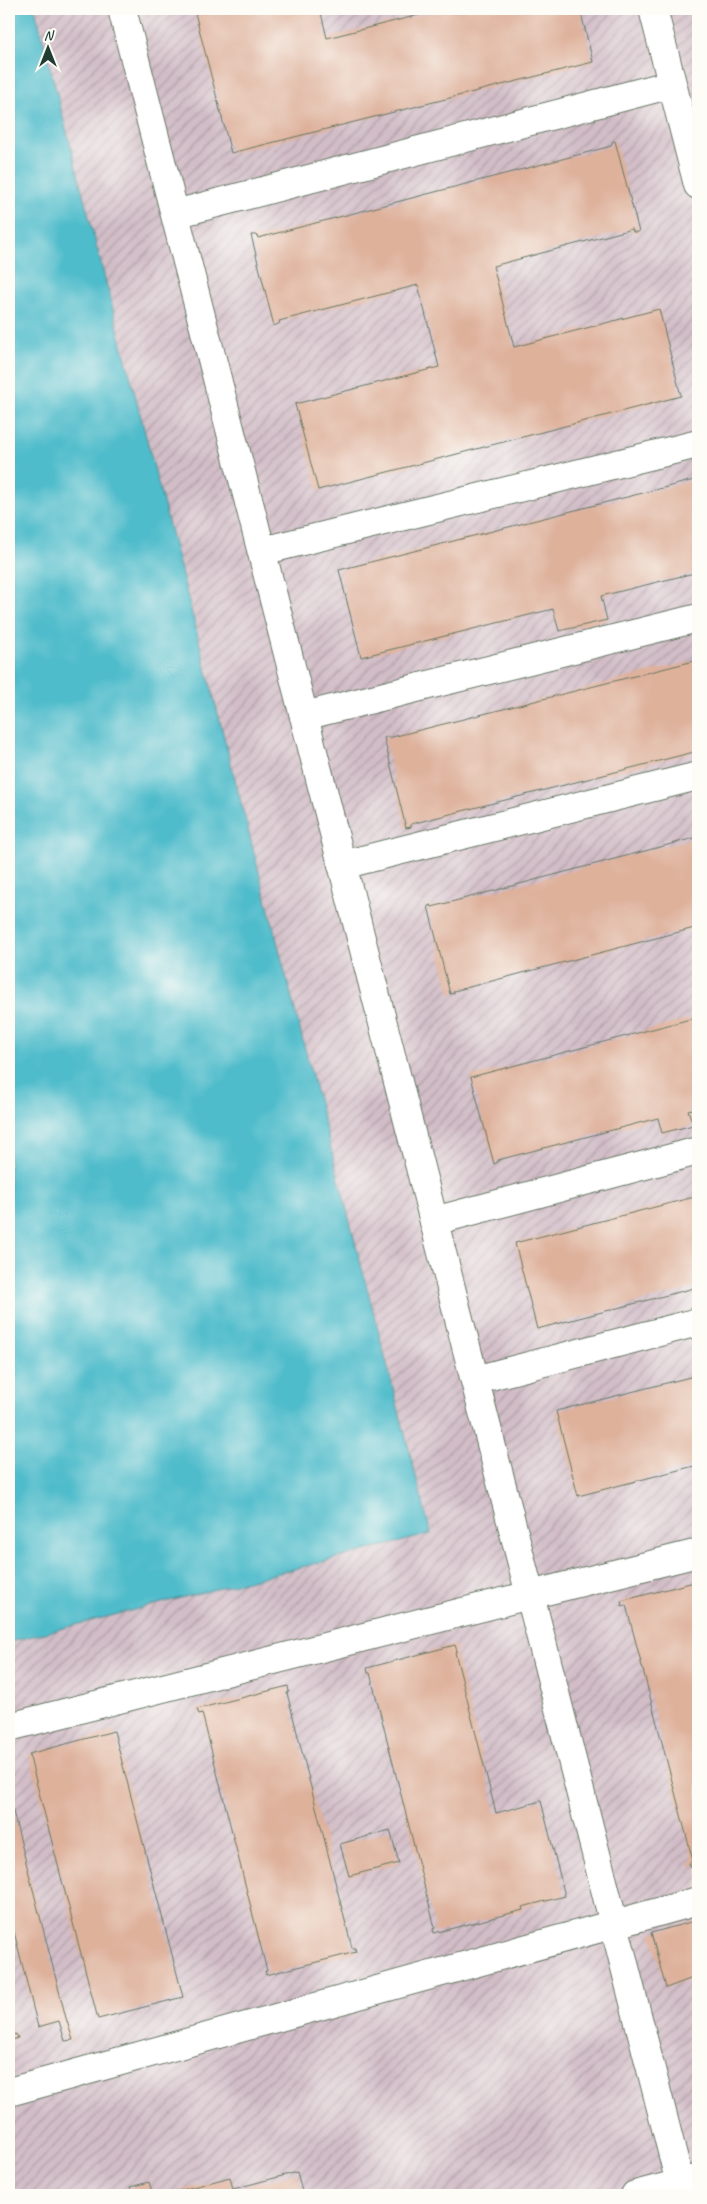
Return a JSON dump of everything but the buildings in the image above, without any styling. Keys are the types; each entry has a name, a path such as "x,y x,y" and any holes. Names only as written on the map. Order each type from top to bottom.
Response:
{"lane":[{"path":"122,9 614,1926 689,2181 635,2195"},
{"path":"653,9 698,185"},
{"path":"175,214 672,84"},
{"path":"262,551 698,444"},
{"path":"304,716 698,618"},
{"path":"342,865 698,776"},
{"path":"434,1221 698,1151"},
{"path":"475,1380 698,1322"},
{"path":"9,1727 698,1553"},
{"path":"9,2092 614,1926 698,1901"}],"shaded area":[{"path":"35,9 698,9 698,2195 9,2195 9,1642 431,1533"}],"water":[{"path":"9,9 35,9 431,1534 9,1642"}]}
